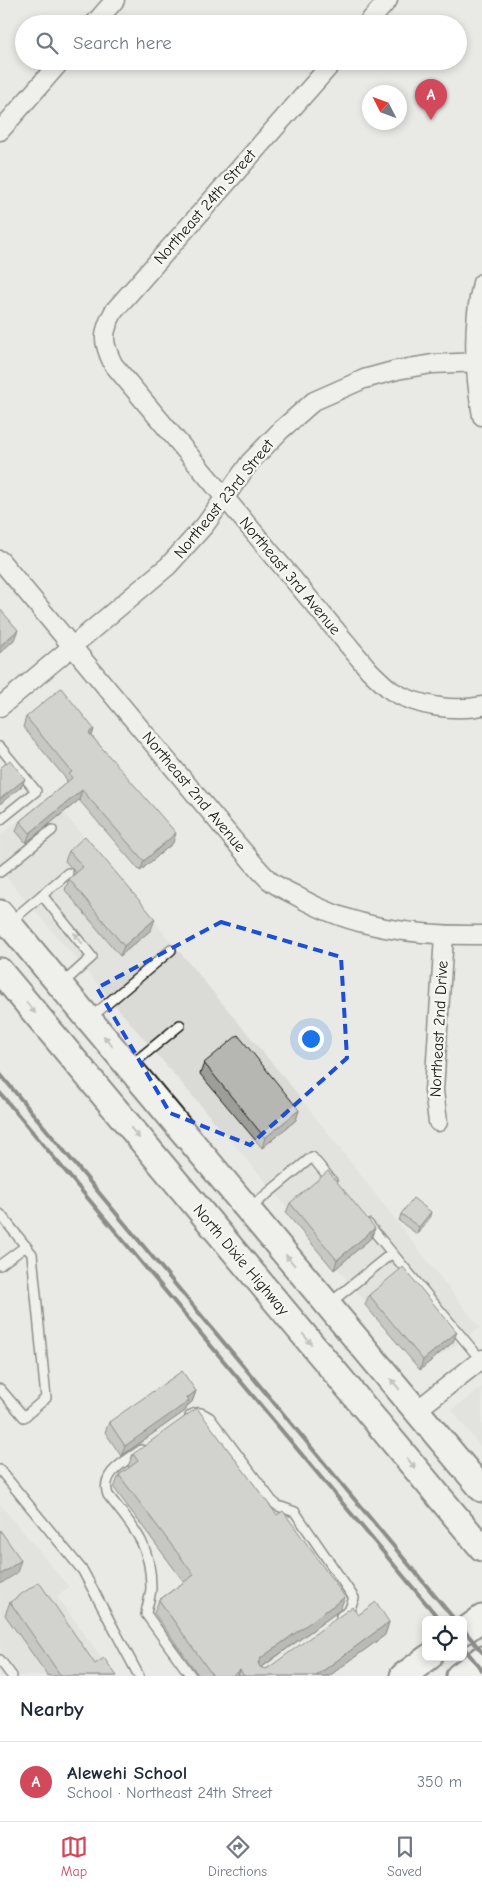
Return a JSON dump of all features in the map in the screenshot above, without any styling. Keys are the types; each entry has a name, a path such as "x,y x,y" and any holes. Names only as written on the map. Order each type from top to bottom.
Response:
{"main road":[{"path":"4,918 482,1489"},
{"name":"North Dixie Highway","path":"0,971 482,1548"},
{"path":"174,1180 204,1157"},
{"path":"467,1629 482,1618"},
{"path":"459,1676 482,1659"},
{"path":"403,1676 424,1661"}],"street":[{"path":"102,15 115,0"},
{"path":"375,15 388,0"},
{"path":"0,131 53,70"},
{"name":"Northeast 24th Street","path":"113,364 105,347 105,328 114,311 326,70"},
{"path":"482,283 476,307 482,416"},
{"name":"Northeast 23rd Street","path":"0,707 168,566 194,540 250,462 281,430 314,401 364,379 397,370 432,364 479,362"},
{"name":"Northeast 3rd Avenue","path":"113,364 369,670 392,691 420,702 443,708 482,706"},
{"name":"Northeast 2nd Avenue","path":"0,560 270,881 309,904 346,918 389,930 444,936 482,935"},
{"name":"Northeast 2nd Drive","path":"438,1122 434,1091 444,936"},
{"path":"417,1410 481,1360"}],"lane":[{"path":"0,747 36,791 0,820"},
{"path":"0,872 52,830"},
{"path":"4,918 42,895 68,873"},
{"path":"42,895 92,956 61,985"},
{"path":"89,1019 171,950"},
{"path":"129,1067 180,1025"},
{"path":"248,1209 312,1157 336,1186"},
{"path":"0,1214 32,1254 46,1398 24,1416 0,1389"},
{"path":"361,1216 481,1360"},
{"path":"0,1265 26,1246"},
{"path":"328,1304 392,1253"},
{"path":"178,1424 195,1412 210,1418 272,1501 278,1506 295,1512 354,1598 349,1611 334,1622"},
{"path":"146,1447 114,1469 107,1478 106,1488 108,1495 139,1536 150,1564 151,1590 146,1614 191,1676"},
{"path":"0,1470 83,1571 139,1676"},
{"path":"0,1660 12,1676"}],"highlighted area":[{"path":"221,922 341,957 347,1058 250,1145 170,1113 97,988"}],"shaded area":[{"path":"50,796 296,1092 480,1328 421,1369 259,1174 0,870 0,835"},
{"path":"482,1387 482,1449 452,1410"},
{"path":"0,1504 69,1587 57,1596 115,1676 0,1676"}],"building":[{"path":"0,609 18,630 0,646"},
{"path":"61,688 94,729 89,733 176,833 144,861 82,790 30,833 20,821 72,778 69,774 72,772 26,717"},
{"path":"10,760 25,779 0,799 0,768"},
{"path":"85,836 155,919 124,946 69,879 83,867 69,851"},
{"path":"238,1035 299,1110 265,1138 204,1063"},
{"path":"328,1171 375,1228 337,1260 290,1203"},
{"path":"413,1198 431,1212 419,1227 401,1214"},
{"path":"403,1267 457,1332 423,1360 369,1295"},
{"path":"182,1371 196,1391 187,1398 189,1401 125,1446 109,1422"},
{"path":"197,1408 277,1515 283,1511 345,1597 261,1658 258,1663 260,1667 268,1668 352,1607 358,1615 376,1602 389,1622 316,1676 244,1676 240,1670 232,1676 213,1676 159,1600 194,1575 119,1475 138,1461 133,1454"},
{"path":"0,1530 21,1560 0,1575"},
{"path":"39,1582 95,1664 104,1658 117,1676 61,1676 10,1602"}],"railway":[{"path":"0,1074 452,1616"},
{"path":"0,1093 437,1616"},
{"path":"467,1634 482,1652"},
{"path":"467,1652 482,1670"}],"place":[{"name":"Alewehi School","path":"431,120"}]}
